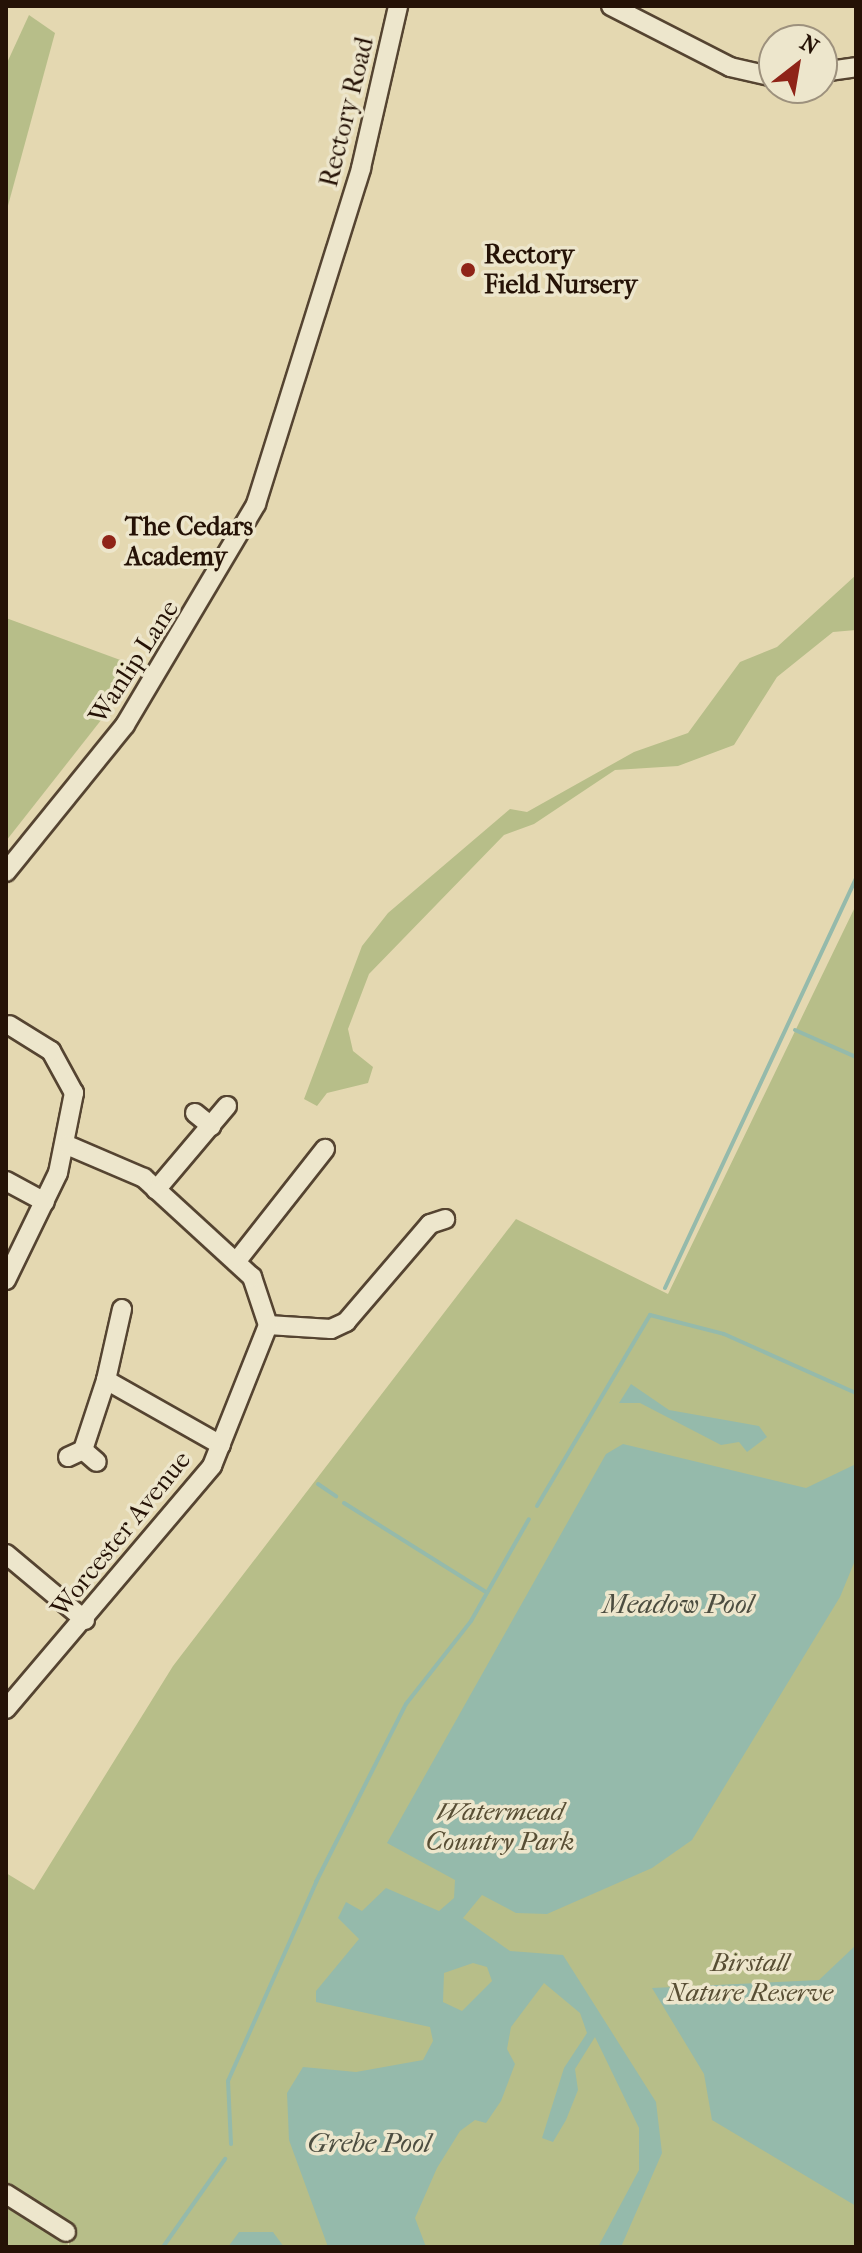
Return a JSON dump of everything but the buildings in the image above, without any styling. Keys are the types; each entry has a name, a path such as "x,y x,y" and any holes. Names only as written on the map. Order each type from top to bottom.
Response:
{"street":[{"name":"Rectory Road","path":"343,229 398,6"},
{"path":"611,6 730,67 758,73"},
{"name":"Wanlip Lane","path":"6,872 93,771 226,562 284,431 343,229"},
{"path":"6,1280 45,1202 67,1145 71,1080 44,1035 9,1025"},
{"path":"156,1190 227,1106"},
{"path":"195,1113 211,1126"},
{"path":"67,1145 116,1161 156,1190 236,1262 262,1291 268,1325 331,1329 346,1322 432,1218"},
{"path":"236,1262 324,1162"},
{"path":"6,1181 45,1202"},
{"path":"83,1456 123,1317 143,1322"},
{"name":"Worcester Avenue","path":"6,1709 197,1487 221,1445 268,1325"},
{"path":"106,1380 221,1445"},
{"path":"27,1546 10,1558 85,1620"},
{"path":"6,2194 66,2232"}],"green space":[{"path":"29,15 55,33 6,213 6,65"},
{"path":"856,575 856,630 833,632 777,677 734,745 678,766 615,770 534,824 504,835 369,974 348,1029 353,1051 373,1067 368,1083 327,1093 317,1106 304,1099 362,946 388,913 510,809 527,812 634,752 688,733 740,662 777,647"},
{"path":"6,618 142,668 6,841"},
{"name":"Watermead Country Park","path":"856,905 856,2247 69,2247 69,2229 6,2182 6,1873 34,1890 173,1666 516,1219 668,1294"},
{"path":"6,2201 67,2238 68,2247 6,2247"}],"water":[{"path":"631,1384 669,1410 759,1426 767,1437 747,1452 739,1442 721,1445 640,1403 619,1403"},
{"name":"Meadow Pool","path":"623,1444 806,1488 856,1464 856,1558 840,1597 692,1840 652,1868 547,1914 516,1913 482,1895 463,1918 510,1951 563,1955 656,2102 662,2153 621,2247 598,2247 639,2170 639,2128 595,2037 575,2069 578,2090 566,2120 553,2142 542,2138 564,2068 587,2033 580,2013 544,1983 511,2027 507,2049 515,2064 501,2101 486,2123 475,2120 460,2131 437,2168 415,2218 426,2247 328,2247 289,2140 287,2093 303,2067 356,2072 423,2060 433,2041 430,2027 316,2002 316,1991 359,1939 338,1918 346,1902 362,1911 386,1888 439,1911 454,1898 455,1880 387,1843 606,1454","holes":["473,1963 487,1967 492,1981 462,2011 443,2002 444,1973"]},
{"path":"856,1945 856,2206 712,2120 704,2074 652,1988 819,1980"},
{"path":"239,2232 273,2232 284,2247 228,2247"}],"waterway":[{"path":"665,1288 856,878"},
{"path":"795,1030 856,1057"},
{"path":"537,1506 650,1315 724,1334 856,1393"},
{"path":"318,1484 336,1496"},
{"path":"344,1503 486,1592"},
{"path":"231,2144 228,2081 316,1882 406,1704 471,1621 529,1519"},
{"path":"163,2247 225,2159"}],"place":[{"name":"Rectory Field Nursery","path":"468,270"},
{"name":"The Cedars Academy","path":"109,542"}],"park label":[{"name":"Birstall Nature Reserve","path":"750,1978"}],"water label":[{"name":"Grebe Pool","path":"369,2143"}]}
